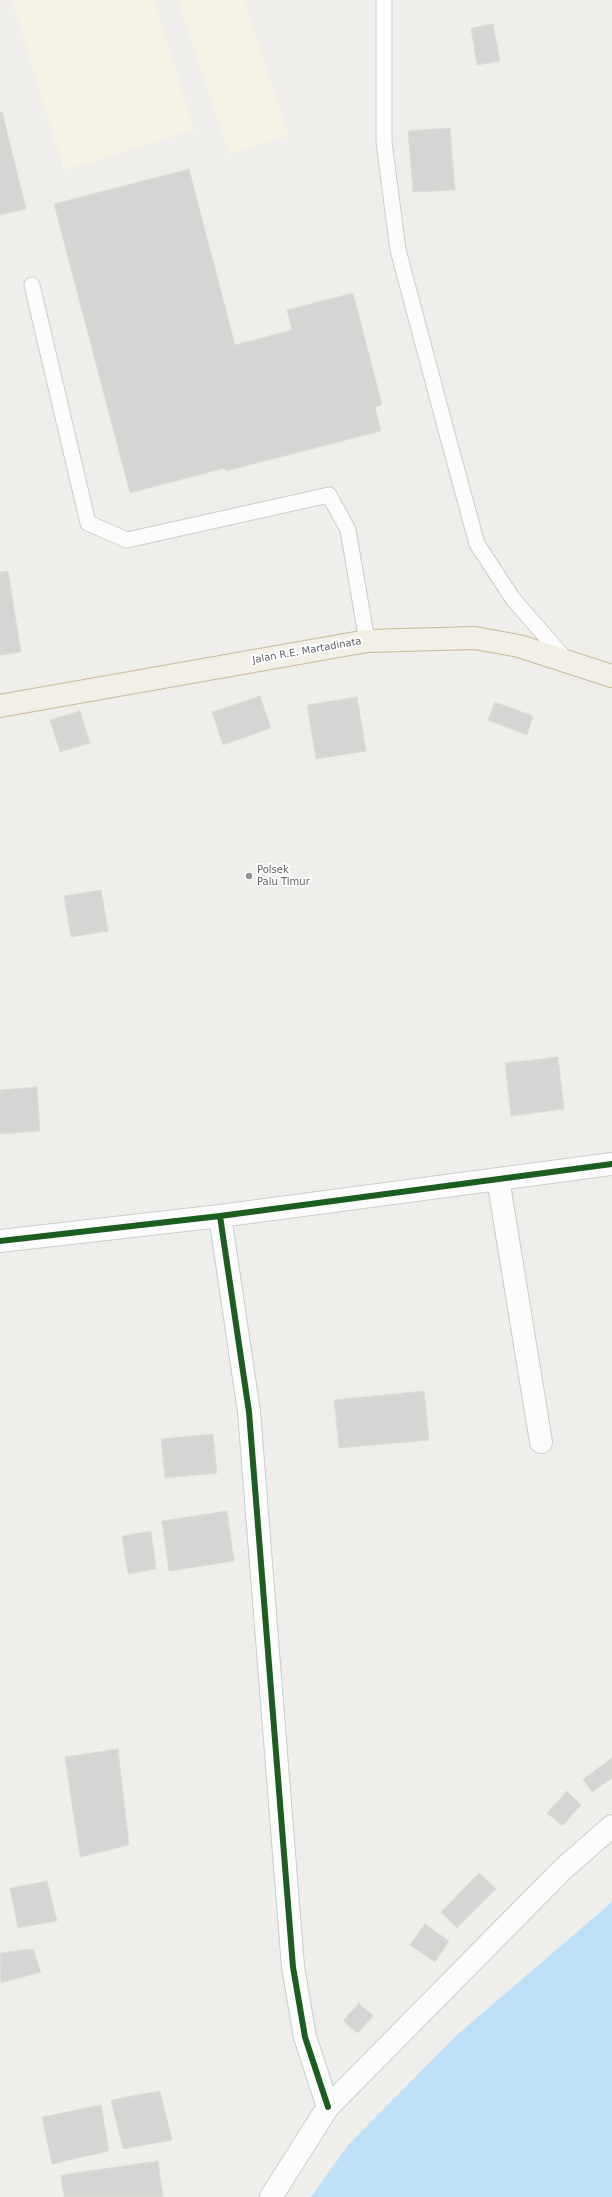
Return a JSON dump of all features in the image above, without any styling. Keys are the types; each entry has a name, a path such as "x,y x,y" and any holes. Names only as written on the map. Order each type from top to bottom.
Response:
{"highway":[{"name":"Jalan R.E. Martadinata","path":"0,706 367,640 475,638 519,646 612,676"}],"street":[{"path":"0,1241 220,1216 612,1164"},
{"path":"498,1179 541,1442"},
{"path":"220,1216 249,1412 293,1967 305,2037 328,2107"},
{"path":"271,2197 328,2107 563,1869 612,1826"}],"lane":[{"path":"384,0 384,142 398,250 477,544 512,599 569,663"},
{"path":"32,285 88,523 127,540 329,495 348,530 367,640"}],"shaded area":[{"path":"12,0 154,0 194,130 64,170"},
{"path":"178,0 244,0 288,135 229,154"}],"water":[{"path":"612,1902 612,2197 311,2197 349,2144 458,2034"}],"building":[{"path":"493,24 500,61 477,65 471,28"},
{"path":"0,112 2,112 26,209 0,215"},
{"path":"450,128 455,190 413,192 408,131"},
{"path":"189,169 235,345 292,330 287,310 353,293 382,405 375,407 381,431 226,471 225,468 130,493 54,204"},
{"path":"8,571 21,652 0,655 0,572"},
{"path":"260,696 271,728 223,745 212,712"},
{"path":"357,697 366,751 316,759 307,705"},
{"path":"495,702 533,716 527,735 488,720"},
{"path":"80,711 90,743 60,752 50,720"},
{"path":"101,890 108,931 71,937 64,896"},
{"path":"558,1057 564,1109 511,1116 505,1063"},
{"path":"37,1087 40,1131 0,1134 0,1090"},
{"path":"424,1391 429,1440 339,1448 334,1400"},
{"path":"213,1434 217,1473 165,1478 161,1439"},
{"path":"227,1511 234,1561 169,1571 162,1521"},
{"path":"151,1531 156,1569 128,1574 122,1536"},
{"path":"118,1749 129,1845 80,1857 65,1757"},
{"path":"612,1758 612,1778 592,1792 583,1779"},
{"path":"567,1791 581,1805 562,1826 547,1813"},
{"path":"479,1873 496,1889 457,1928 441,1912"},
{"path":"47,1881 57,1921 18,1928 10,1888"},
{"path":"425,1924 449,1941 435,1962 410,1945"},
{"path":"33,1949 41,1972 1,1983 0,1953"},
{"path":"359,2003 373,2016 358,2033 343,2021"},
{"path":"160,2091 172,2140 123,2149 111,2100"},
{"path":"101,2105 109,2151 52,2164 42,2117"},
{"path":"158,2161 163,2197 64,2197 61,2175"}],"cycle path":[{"path":"0,1241 220,1216 612,1164"},
{"path":"220,1216 249,1412 293,1967 305,2037 328,2107"}],"place":[{"name":"Polsek Palu Timur","path":"249,876"}]}
